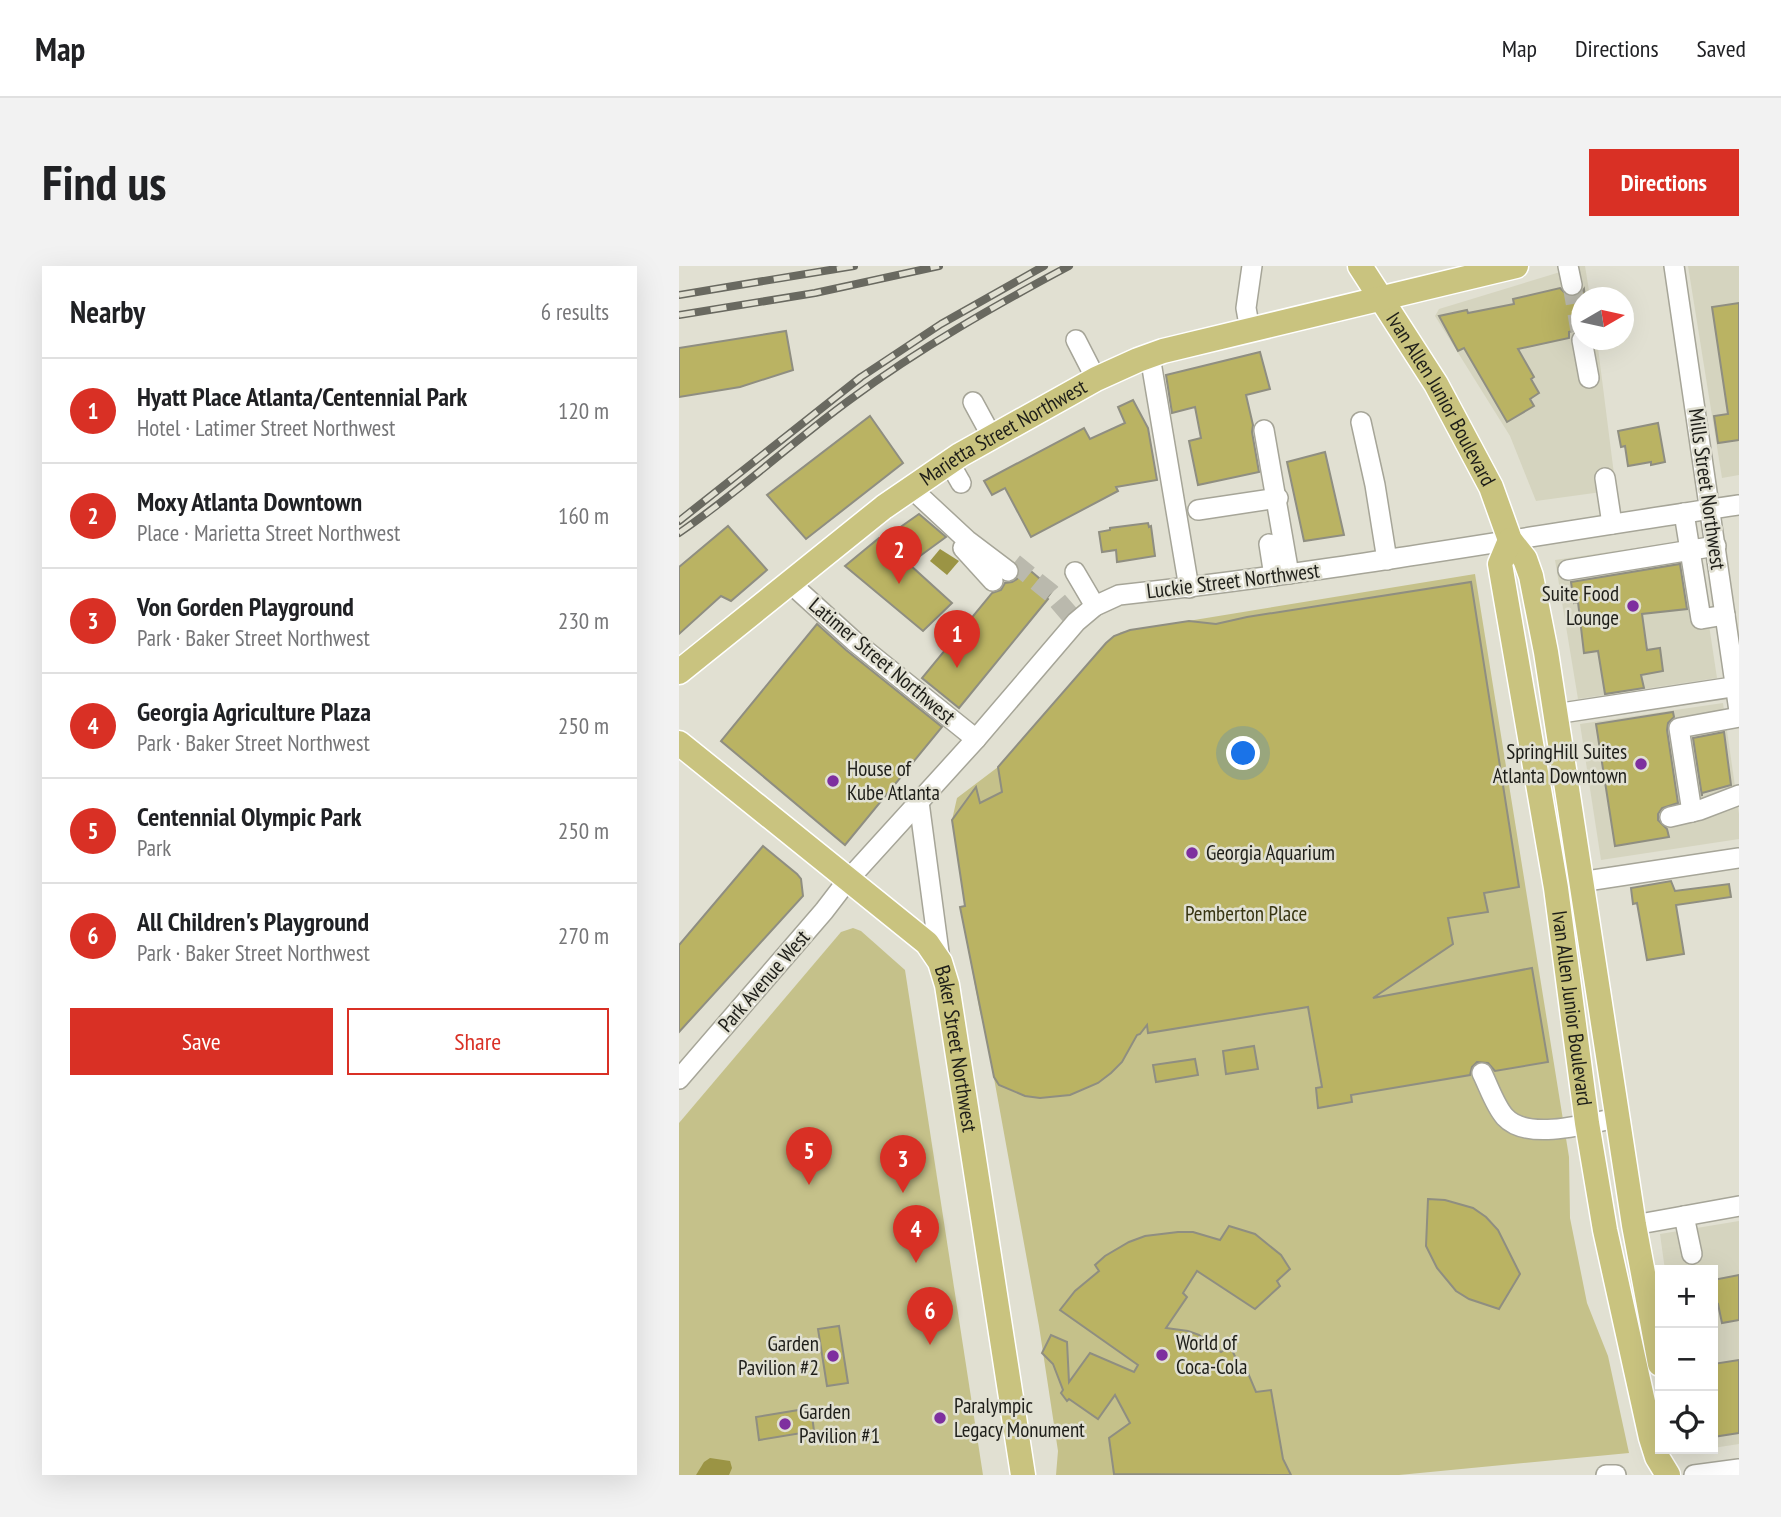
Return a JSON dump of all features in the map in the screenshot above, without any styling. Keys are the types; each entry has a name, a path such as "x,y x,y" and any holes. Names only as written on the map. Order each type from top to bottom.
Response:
{"main road":[{"name":"Ivan Allen Junior Boulevard","path":"1360,266 1443,395 1491,487 1510,540 1525,559 1531,576 1538,605 1634,1224 1655,1337"},
{"name":"Marietta Street Northwest","path":"679,672 789,582 911,488 955,473 992,437 1096,379 1150,356 1504,267"},
{"name":"Ivan Allen Junior Boulevard","path":"1510,540 1500,564 1556,888 1587,1123 1605,1230 1651,1438 1657,1457 1669,1475"},
{"name":"Baker Street Northwest","path":"679,743 927,943 940,962 947,985 1023,1475"},
{"name":"Ivan Allen Junior Boulevard","path":"1669,1475 1673,1454"}],"street":[{"path":"1250,330 1246,307 1252,266"},
{"name":"Mills Street Northwest","path":"1674,266 1739,711"},
{"path":"1076,340 1096,379"},
{"path":"1584,350 1589,378"},
{"path":"1150,356 1189,588"},
{"path":"973,402 992,437"},
{"path":"1361,422 1387,560"},
{"path":"1264,430 1277,498 1282,575"},
{"path":"1605,478 1612,524"},
{"path":"911,488 970,549 1005,572 962,520 943,520"},
{"path":"1198,510 1277,498"},
{"name":"Luckie Street Northwest","path":"847,881 976,739 1076,622 1095,606 1119,596 1387,560 1739,505"},
{"path":"1684,513 1701,619 1725,615"},
{"path":"1269,544 1282,575"},
{"path":"1567,570 1716,546"},
{"path":"1075,572 1095,606"},
{"name":"Latimer Street Northwest","path":"789,582 860,634 976,739"},
{"path":"1555,714 1737,686"},
{"path":"1692,812 1679,728 1739,717"},
{"path":"1670,817 1692,812 1739,794"},
{"path":"919,802 940,962"},
{"path":"1580,882 1739,858"},
{"name":"Park Avenue West","path":"679,1079 847,881"},
{"path":"1482,1073 1501,1113 1522,1128 1545,1130 1617,1118"},
{"path":"1634,1224 1739,1206"},
{"path":"1684,1216 1692,1254"},
{"path":"1694,1475 1739,1469"},
{"path":"1606,1475 1616,1475"}],"shaded area":[{"path":"1585,266 1588,287 1571,287 1571,350 1598,350 1616,490 1536,501 1510,436 1435,316 1439,309"},
{"path":"1688,266 1739,266 1739,475 1722,478"},
{"path":"1696,539 1717,678 1578,699 1555,560"},
{"path":"940,549 959,561 947,575 930,561"},
{"path":"1723,703 1739,814 1739,839 1601,860 1580,724"},
{"path":"1739,1221 1739,1444 1718,1447 1718,1265 1664,1265 1660,1234"},
{"path":"710,1458 730,1461 732,1468 729,1475 696,1475"}],"green space":[{"name":"Pemberton Place","path":"1475,574 1569,1157 1570,1218 1587,1303 1608,1356 1629,1453 1399,1475 1056,1475 1058,1451 1039,1326 960,907 965,906 952,820 957,798 998,767 1106,643 1121,632"},
{"path":"853,928 861,931 905,970 983,1475 679,1475 679,1123 841,932"}],"building":[{"path":"1560,288 1571,296 1571,331 1569,338 1518,349 1534,377 1531,379 1539,393 1530,399 1534,406 1507,422 1464,348 1458,351 1439,316 1514,304 1513,299"},
{"path":"1739,303 1739,440 1718,443 1714,416 1728,414 1712,307"},
{"path":"786,331 793,370 740,387 679,397 679,348"},
{"path":"1260,352 1270,389 1246,395 1259,472 1198,485 1189,441 1201,438 1195,407 1172,413 1166,375"},
{"path":"1133,400 1148,428 1157,480 1116,487 1118,491 1031,537 1005,488 992,495 984,481 1084,428 1090,439 1125,423 1118,407"},
{"path":"870,416 903,463 806,539 767,495"},
{"path":"1658,423 1665,462 1628,466 1625,446 1621,447 1618,431"},
{"path":"1325,452 1344,535 1304,541 1287,462"},
{"path":"919,514 946,537 909,564 952,603 923,631 845,566 879,538 882,540"},
{"path":"1148,523 1149,527 1151,526 1155,556 1117,562 1116,550 1102,552 1099,532"},
{"path":"728,526 767,570 731,601 721,596 679,634 679,567"},
{"path":"1019,561 1053,590 959,708 922,678 992,593 1001,590 1005,583 1017,579 1020,572 1017,563"},
{"name":"Suite Food Lounge","path":"1680,564 1687,609 1642,614 1647,650 1660,648 1663,671 1641,675 1644,688 1605,694 1598,651 1584,653 1578,602 1574,603 1571,582"},
{"name":"Georgia Aquarium","path":"1471,582 1519,887 1484,893 1488,912 1448,918 1453,944 1373,998 1532,968 1548,1062 1495,1071 1488,1063 1477,1062 1470,1075 1351,1095 1352,1102 1318,1108 1316,1088 1322,1087 1308,1007 1148,1033 1147,1025 1137,1035 1122,1062 1111,1073 1098,1083 1070,1095 1040,1098 1025,1096 999,1085 994,1077 960,907 965,906 952,820 976,787 980,803 1002,792 998,767 1106,643 1114,636 1130,630 1189,621 1216,624"},
{"path":"817,624 942,727 845,845 721,741"},
{"name":"SpringHill Suites Atlanta Downtown","path":"1673,712 1674,717 1668,723 1667,730 1678,803 1662,808 1658,814 1658,820 1667,829 1669,837 1615,846 1596,724"},
{"path":"1724,732 1731,785 1702,793 1702,796 1693,738"},
{"path":"763,846 801,879 803,896 679,1032 679,945"},
{"path":"1671,881 1675,891 1729,884 1731,897 1676,905 1684,954 1647,960 1637,903 1633,904 1631,888"},
{"path":"1254,1046 1258,1069 1226,1074 1223,1051"},
{"path":"1195,1059 1198,1075 1156,1082 1153,1065"},
{"path":"1428,1199 1445,1200 1473,1208 1498,1230 1520,1274 1499,1309 1469,1299 1456,1291 1437,1268 1426,1246"},
{"name":"World of Coca-Cola","path":"1229,1226 1255,1234 1281,1255 1290,1269 1277,1281 1280,1286 1255,1309 1197,1271 1183,1293 1187,1297 1166,1328 1199,1335 1221,1352 1230,1346 1244,1375 1248,1373 1256,1392 1271,1390 1283,1459 1291,1475 1114,1474 1109,1438 1130,1423 1115,1395 1098,1419 1069,1399 1067,1401 1061,1393 1063,1390 1053,1364 1042,1353 1051,1335 1067,1342 1069,1382 1090,1353 1134,1372 1138,1365 1060,1310 1075,1291 1099,1271 1095,1265 1129,1242 1145,1236 1178,1232 1193,1232 1220,1240"},
{"path":"1739,1275 1739,1320 1722,1323 1718,1304 1718,1279"},
{"name":"Garden Pavilion #2","path":"839,1326 848,1383 827,1386 818,1329"},
{"path":"1739,1360 1739,1433 1718,1436 1718,1391 1718,1363"},
{"name":"Garden Pavilion #1","path":"811,1408 814,1431 759,1440 756,1417"}],"tunnel":[{"path":"1014,563 1051,593 1076,622"}],"railway":[{"path":"679,295 854,266"},
{"path":"679,315 815,293 939,266"},
{"path":"679,521 861,377 941,324 1044,266"},
{"path":"679,533 877,380 958,328 1069,266"}],"place":[{"name":"Moxy Atlanta Downtown","path":"899,584"},
{"name":"Suite Food Lounge","path":"1633,606"},
{"name":"Hyatt Place Atlanta/Centennial Park","path":"957,668"},
{"name":"SpringHill Suites Atlanta Downtown","path":"1641,764"},
{"name":"House of Kube Atlanta","path":"833,781"},
{"name":"Georgia Aquarium","path":"1192,853"},
{"name":"Centennial Olympic Park","path":"809,1185"},
{"name":"Von Gorden Playground","path":"903,1193"},
{"name":"Georgia Agriculture Plaza","path":"916,1263"},
{"name":"All Children's Playground","path":"930,1345"},
{"name":"World of Coca-Cola","path":"1162,1355"},
{"name":"Garden Pavilion #2","path":"833,1356"},
{"name":"Paralympic Legacy Monument","path":"940,1418"},
{"name":"Garden Pavilion #1","path":"785,1424"}]}
